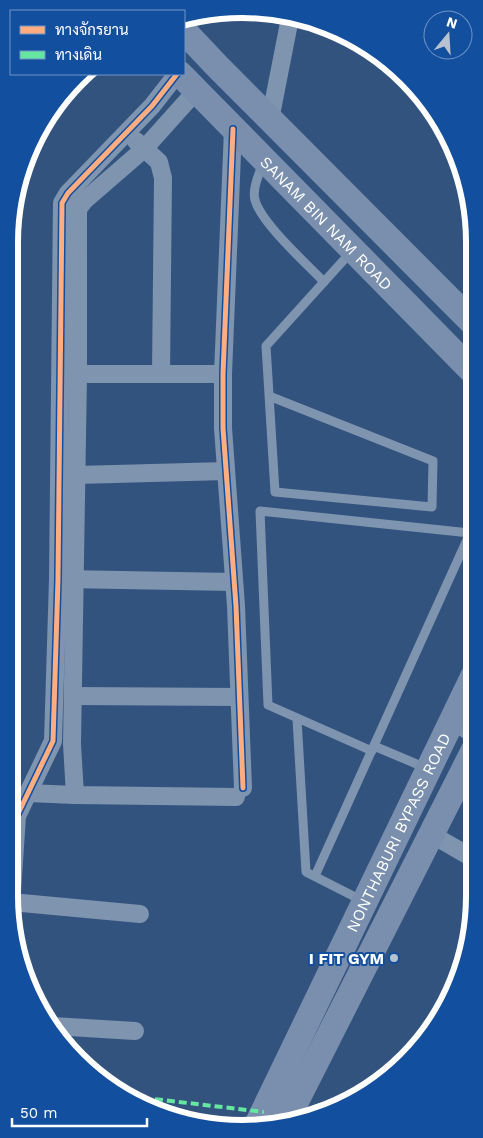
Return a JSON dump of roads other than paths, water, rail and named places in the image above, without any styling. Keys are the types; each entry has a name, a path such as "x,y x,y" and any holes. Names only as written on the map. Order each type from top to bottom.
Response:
{"main road":[{"name":"SANAM BIN NAM ROAD","path":"185,31 270,120 466,317"},
{"path":"184,80 217,66"},
{"name":"SANAM BIN NAM ROAD","path":"184,80 466,365"},
{"name":"NONTHABURI BYPASS ROAD","path":"260,1120 466,694"},
{"name":"NONTHABURI BYPASS ROAD","path":"289,1115 466,766"}],"street":[{"path":"270,120 289,23"},
{"path":"18,812 53,741 76,475 78,326 68,193 152,106 184,80"},
{"path":"70,206 84,202 144,149 184,80"},
{"path":"28,793 74,795 239,792 239,697 236,606 223,428 223,374 233,129"},
{"path":"127,132 159,162 163,178 161,374"},
{"path":"70,206 60,326 67,579 73,696 74,795"},
{"path":"60,326 78,326"},
{"path":"78,374 223,374"},
{"path":"76,475 226,471"},
{"path":"67,579 234,582"},
{"path":"73,696 239,697"},
{"path":"53,741 72,744"},
{"path":"431,834 466,854"},
{"path":"18,905 140,914"},
{"path":"59,1026 135,1031"}],"lane":[{"path":"264,161 256,181 254,198 262,217 324,282"},
{"path":"269,396 433,461 432,507 275,492 269,396 266,346 352,250"},
{"path":"429,769 268,706 260,511 466,533"},
{"path":"314,876 466,542"},
{"path":"458,714 466,727"},
{"path":"297,718 306,872 365,902"}],"place":[{"name":"I FIT GYM","path":"394,958"}]}
